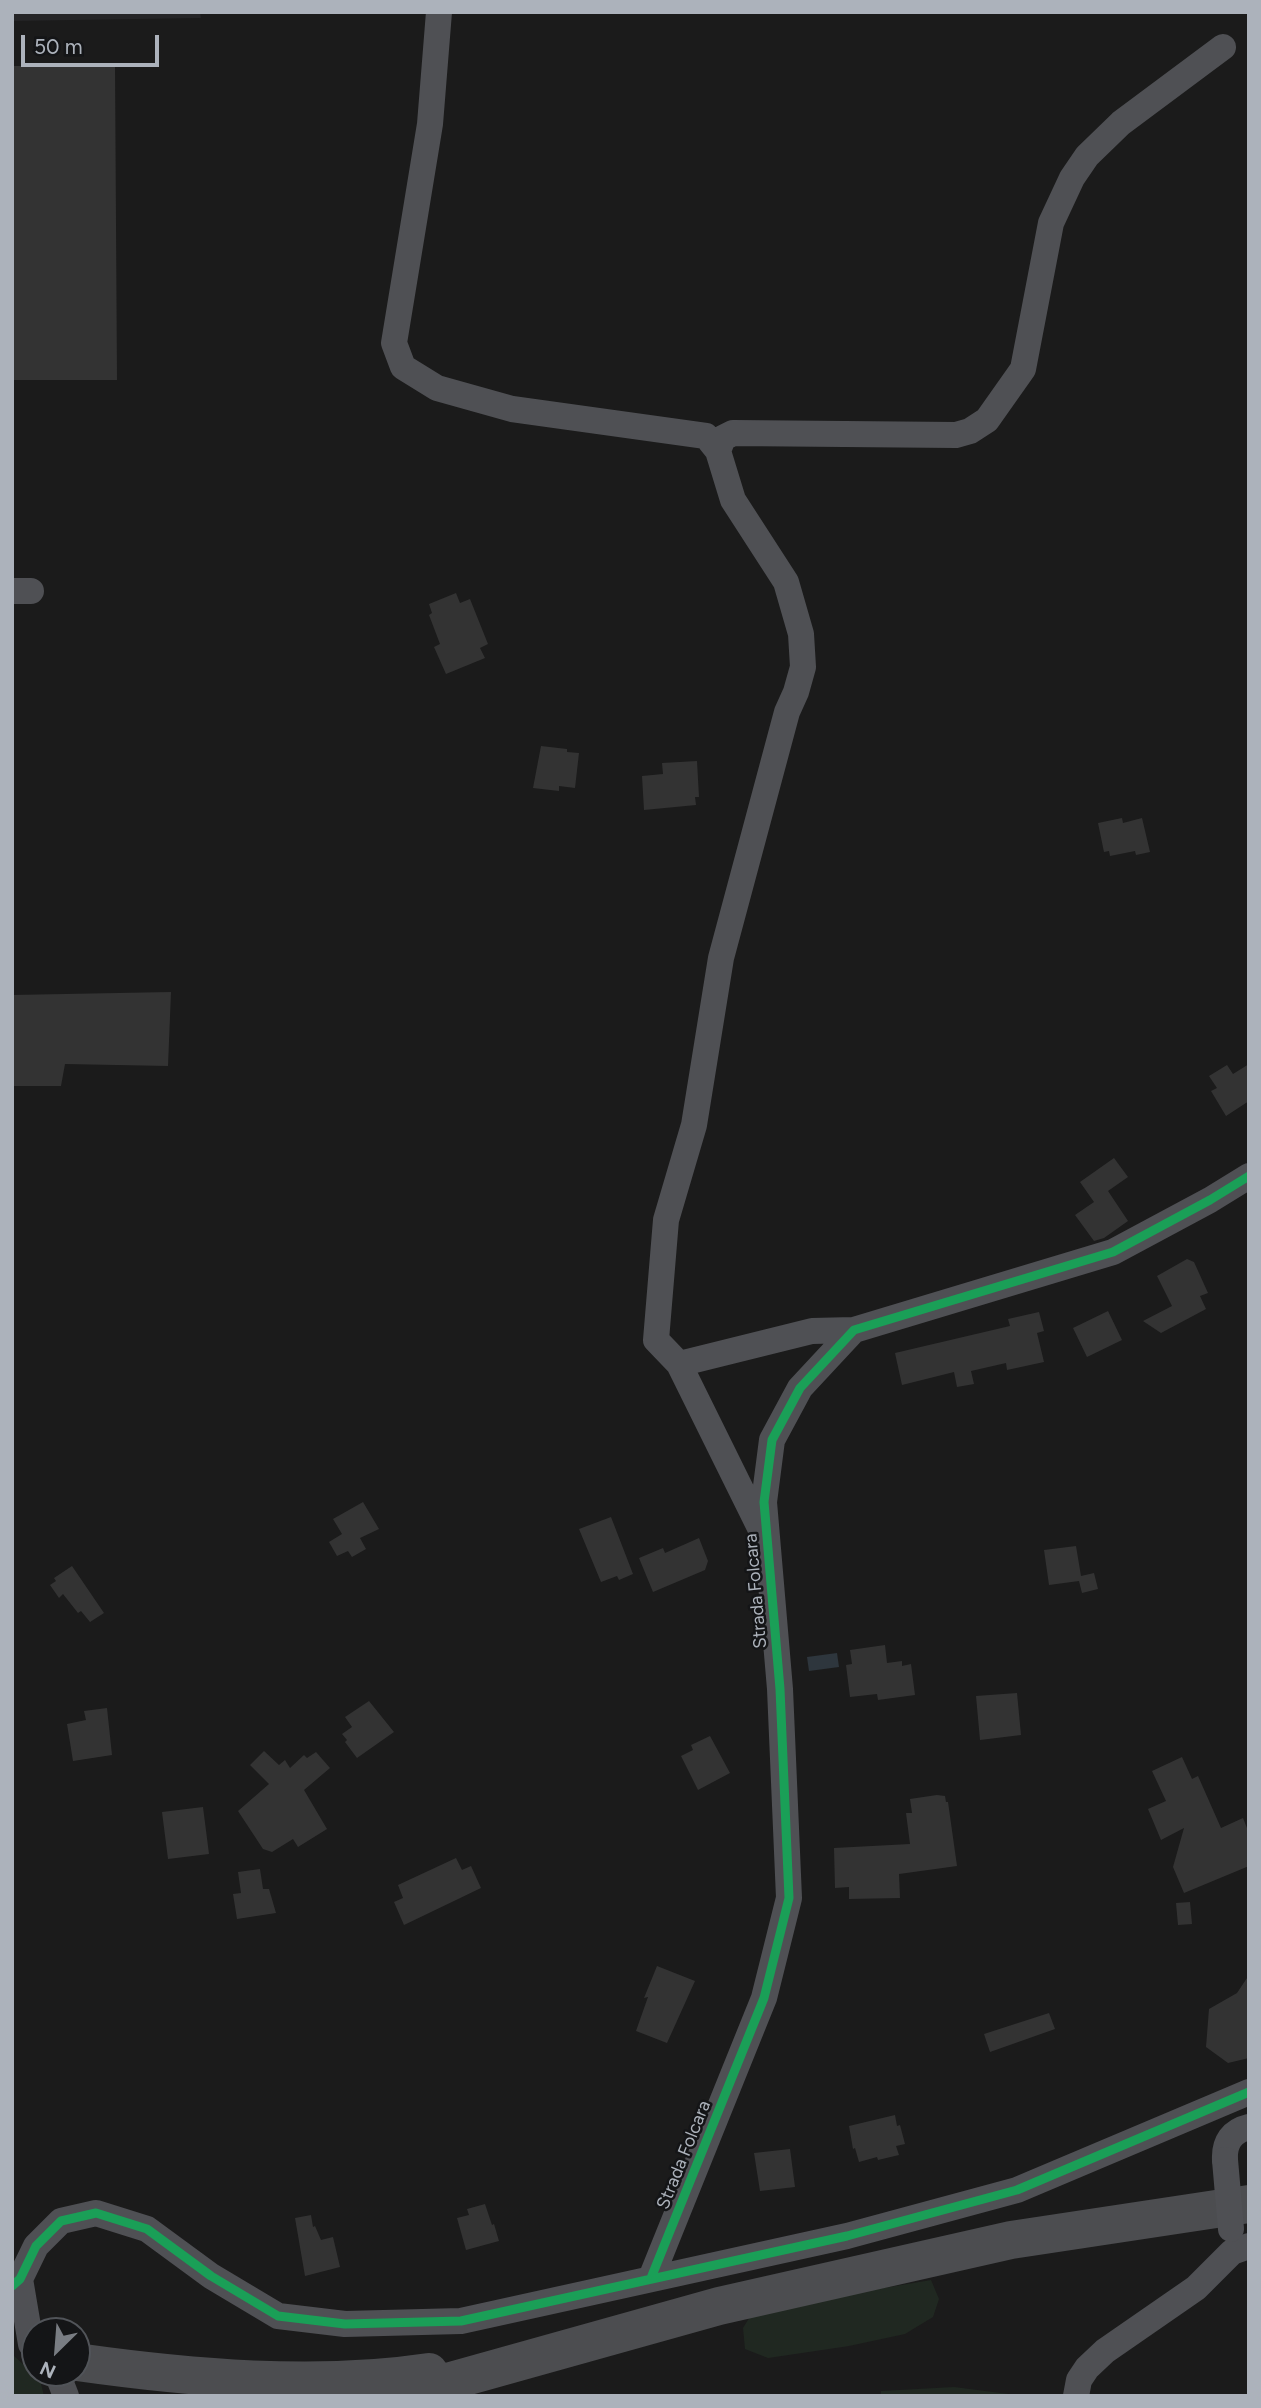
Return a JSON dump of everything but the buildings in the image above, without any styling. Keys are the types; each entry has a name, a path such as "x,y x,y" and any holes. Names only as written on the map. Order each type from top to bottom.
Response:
{"highway":[{"path":"397,2396 719,2306 1011,2239 1240,2233"},
{"path":"91,2363 224,2376 334,2382 424,2373 545,2354"}],"street":[{"path":"439,12 430,124 394,343 403,367 437,388 512,409 706,436 718,450 733,500 786,582 801,634 803,667 787,712 721,958 694,1125 666,1220 656,1340 679,1364 767,1542"},
{"path":"718,450 723,438 733,433 956,435 970,431 986,420 1023,369 1051,223 1072,178 1087,156 1121,123 1223,47"},
{"path":"679,1364 812,1331 854,1330 1112,1252 1249,1176"},
{"name":"Strada Folcara","path":"651,2278 764,1998 789,1898 780,1689 764,1502 772,1440 800,1388 854,1330"},
{"path":"22,2317 16,2283 36,2246 61,2221 96,2213 147,2230 211,2276 278,2316 345,2324 461,2321 847,2236 1017,2190 1249,2092"},
{"path":"1076,2396 1079,2380 1087,2368 1105,2351 1196,2288 1240,2233 1225,2152 1229,2138 1238,2129 1249,2127"}],"shaded area":[{"path":"12,12 200,12 201,18 12,21"},
{"path":"837,1653 839,1667 809,1671 807,1657"},
{"path":"931,2280 939,2299 933,2317 905,2334 849,2346 768,2358 745,2349 743,2328 754,2310"},
{"path":"12,2354 21,2362 21,2387 42,2387 44,2396 12,2396"},
{"path":"954,2387 1024,2396 881,2396 881,2391"}],"cycle path":[{"path":"651,2278 764,1998 789,1898 780,1689 764,1502 772,1440 800,1388 854,1330 1113,1252 1249,1176"},
{"path":"12,2286 20,2279 36,2246 61,2221 96,2213 147,2229 211,2276 278,2316 345,2324 461,2321 847,2236 1017,2190 1249,2092"}]}
